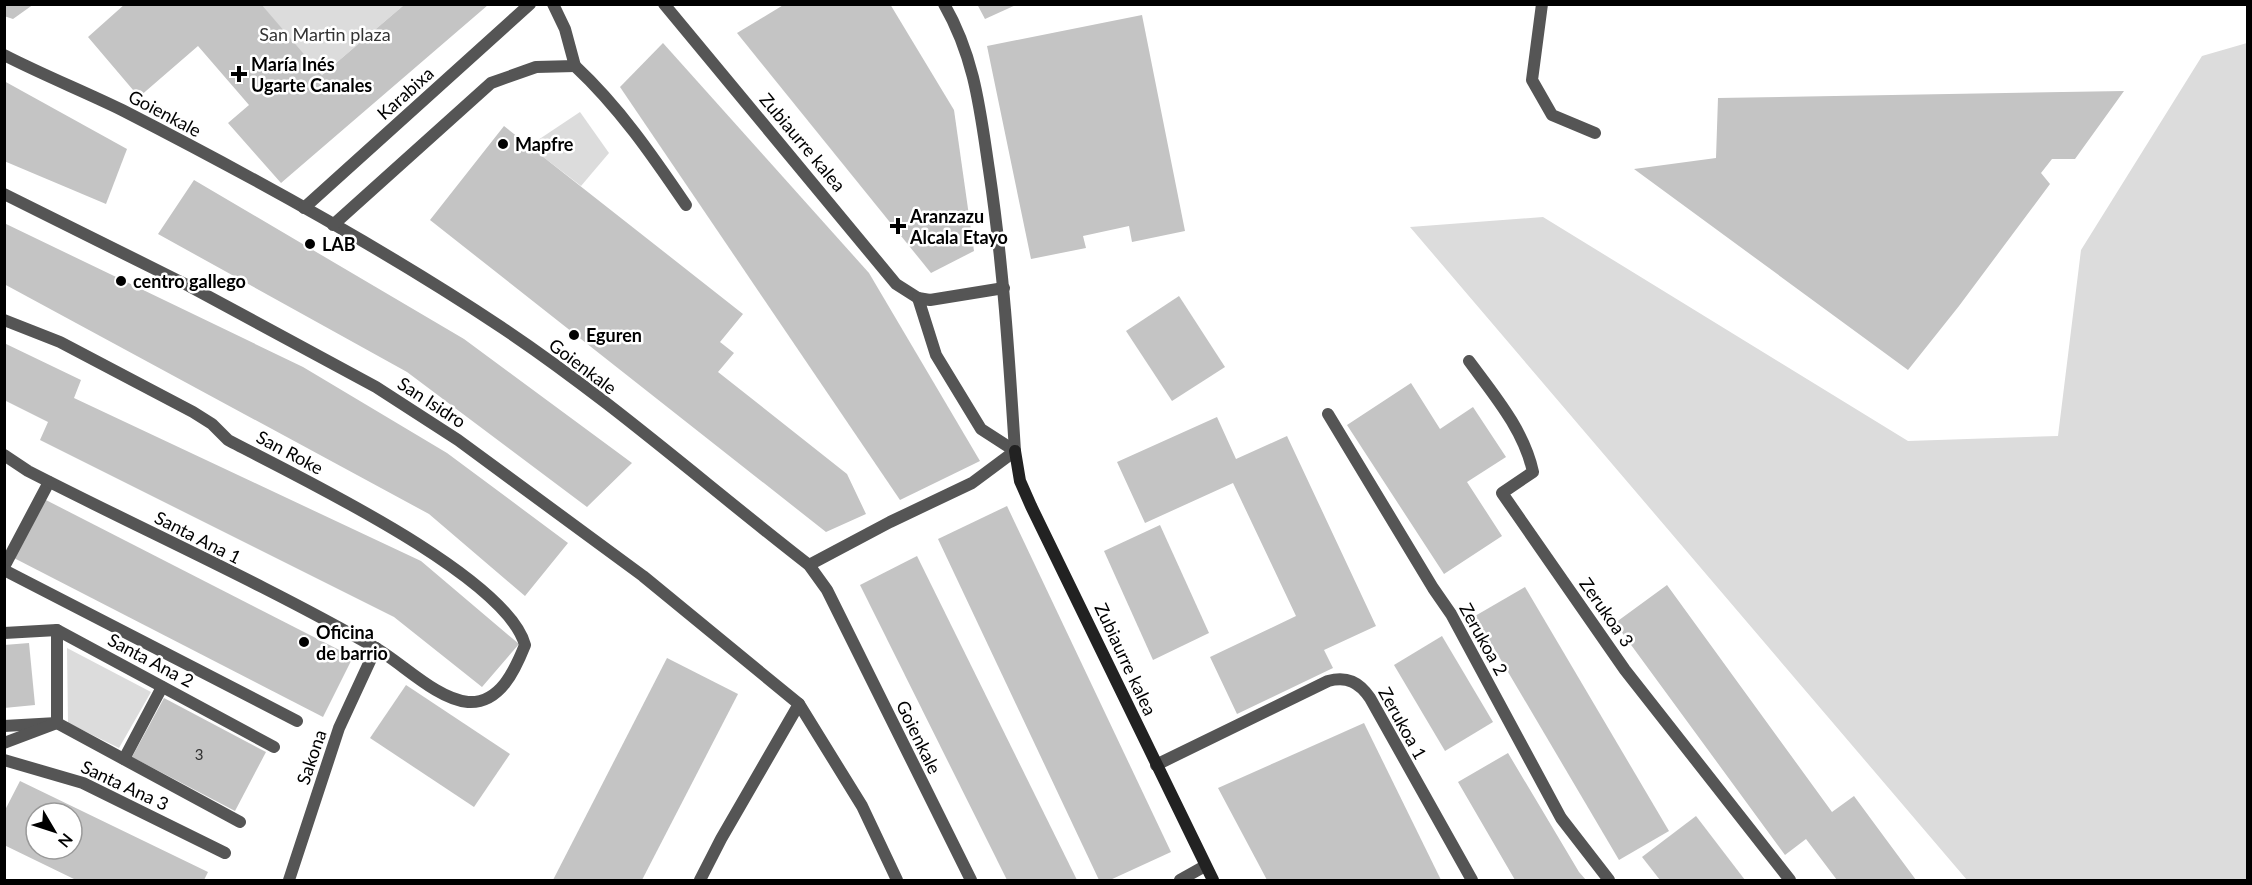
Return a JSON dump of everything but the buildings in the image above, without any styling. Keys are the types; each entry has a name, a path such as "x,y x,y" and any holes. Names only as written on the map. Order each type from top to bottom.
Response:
{"main road":[{"name":"Zubiaurre kalea","path":"1015,451 1020,481 1031,506 1213,880"}],"street":[{"name":"Karabixa","path":"304,208 530,4"},
{"path":"553,4 565,29 575,66 603,92 633,129 686,205"},
{"name":"Zubiaurre kalea","path":"664,4 896,284 918,298"},
{"path":"944,4 974,71 998,229 1015,451"},
{"path":"1542,4 1532,80 1552,115 1595,133"},
{"name":"Goienkale","path":"4,55 122,110 304,208 511,334 573,379 809,565 823,584 971,880"},
{"path":"333,225 491,83 536,67 575,66"},
{"name":"San Isidro","path":"4,194 189,286 407,406 500,470 642,576 799,704 862,806 897,880"},
{"path":"1004,288 930,300 918,298 925,328 936,356 981,429 1015,451"},
{"name":"San Roke","path":"4,320 60,342 193,412 212,424 228,440 426,548 501,608 522,633 525,645 522,653"},
{"name":"Zerukoa 3","path":"1469,361 1504,408 1529,454 1533,472 1502,493 1625,669 1790,880"},
{"name":"Zerukoa 2","path":"1328,414 1451,614 1561,818 1609,880"},
{"path":"809,565 890,522 972,483 1015,451"},
{"name":"Santa Ana 1","path":"4,455 49,482 376,648 449,697 468,702 495,695 506,682 522,653"},
{"path":"49,482 4,569 297,721"},
{"path":"4,633 57,630 57,723"},
{"name":"Santa Ana 2","path":"57,630 274,747"},
{"name":"Sakona","path":"289,880 339,728 376,648"},
{"name":"Zerukoa 1","path":"1156,765 1328,681 1340,678 1353,681 1364,688 1376,707 1413,779 1472,880"},
{"path":"124,759 162,687"},
{"path":"700,880 799,704"},
{"path":"4,743 57,723"},
{"path":"4,726 57,723 240,822"},
{"name":"Santa Ana 3","path":"4,760 83,783 225,853"},
{"path":"1180,880 1205,866"}],"green space":[{"name":"San Martin plaza","path":"261,5 404,5 322,75"},
{"path":"2247,43 2247,880 1967,880 1410,227 1543,217 1908,441 2058,436 2081,250 2202,56"},
{"path":"580,112 609,153 581,186 529,146"},
{"path":"67,648 151,692 119,748 68,723"}],"place":[{"name":"María Inés Ugarte Canales","path":"239,74"},
{"name":"Mapfre","path":"503,144"},
{"name":"Aranzazu Alcala Etayo","path":"898,226"},
{"name":"LAB","path":"310,244"},
{"name":"centro gallego","path":"121,281"},
{"name":"Eguren","path":"574,335"},
{"name":"Oficina de barrio","path":"304,642"}]}
